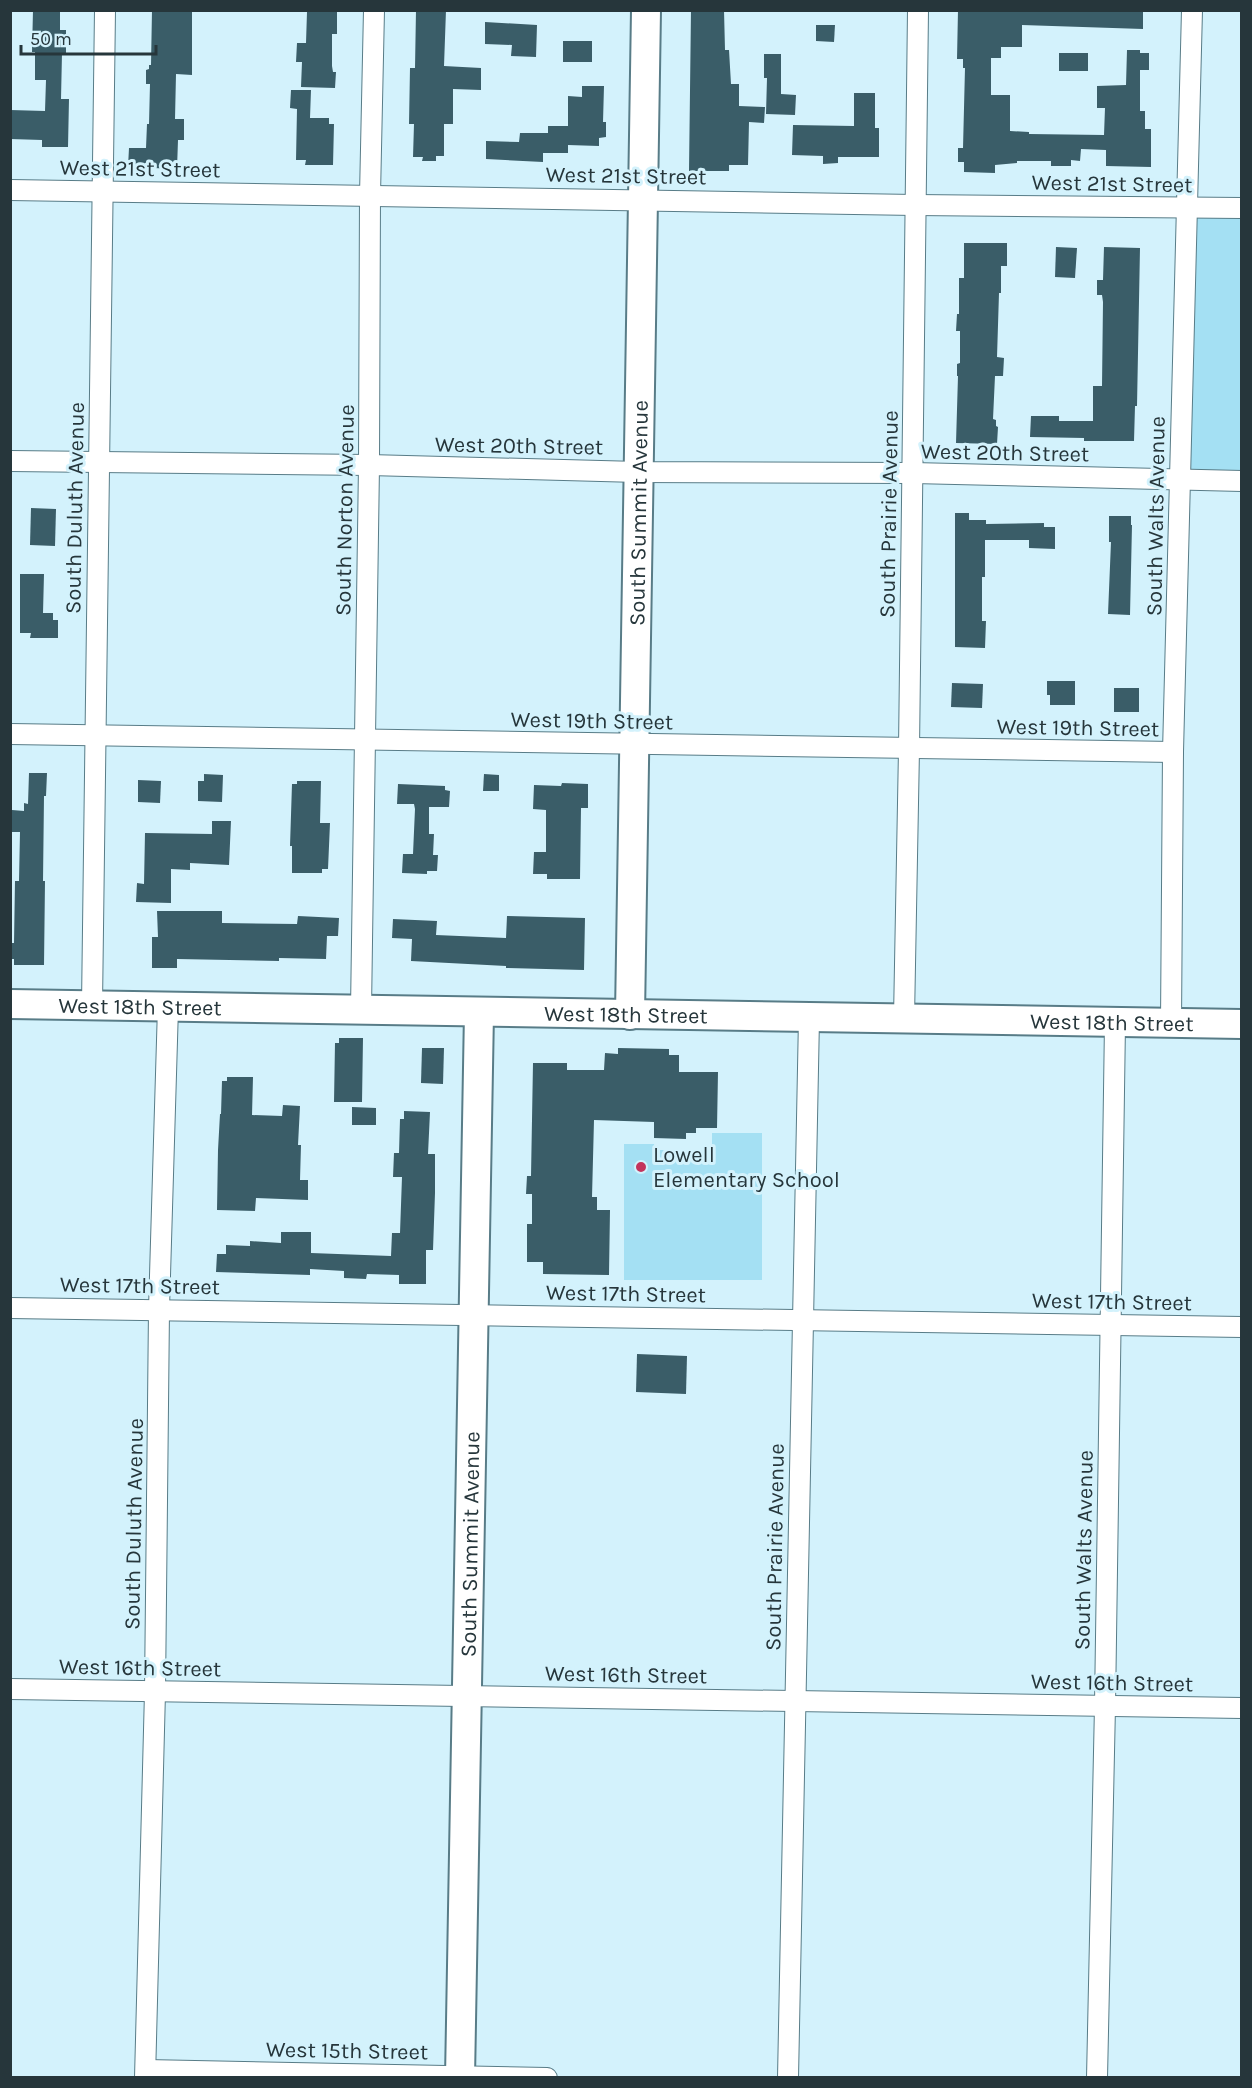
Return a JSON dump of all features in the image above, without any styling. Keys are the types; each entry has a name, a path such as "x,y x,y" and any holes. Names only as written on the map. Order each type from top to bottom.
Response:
{"street":[{"name":"South Duluth Avenue","path":"92,1005 105,10"},
{"name":"South Norton Avenue","path":"360,1010 374,10"},
{"name":"South Summit Avenue","path":"630,1015 646,10"},
{"name":"South Prairie Avenue","path":"904,1019 918,10"},
{"name":"South Walts Avenue","path":"1170,1023 1173,752 1191,10"},
{"name":"West 21st Street","path":"10,190 1242,208"},
{"name":"West 20th Street","path":"10,461 913,473 1242,482"},
{"name":"West 19th Street","path":"10,735 1173,752"},
{"name":"West 18th Street","path":"10,1004 1242,1024"},
{"name":"South Duluth Avenue","path":"146,2074 155,1692 159,1309 168,1007"},
{"name":"South Summit Avenue","path":"460,2077 479,1012"},
{"name":"South Prairie Avenue","path":"788,2078 809,1018"},
{"name":"South Walts Avenue","path":"1097,2078 1115,1023"},
{"name":"West 17th Street","path":"10,1308 1242,1327"},
{"name":"West 16th Street","path":"10,1689 1242,1708"},
{"name":"West 15th Street","path":"146,2074 547,2078"}],"shaded area":[{"path":"1185,207 1241,208 1241,481 1180,480"},
{"path":"712,1133 762,1133 762,1280 624,1280 624,1144 654,1144 655,1150 712,1150"}],"building":[{"path":"33,10 60,10 60,30 66,30 66,53 62,53 61,99 69,99 68,147 42,147 42,140 10,139 10,110 45,111 46,80 35,80 35,52 32,52"},
{"path":"152,10 192,10 192,75 176,74 175,119 184,119 184,140 178,140 177,169 128,167 129,148 146,148 150,84 146,84 146,70 151,65"},
{"path":"416,10 446,10 444,66 481,68 481,90 453,89 453,124 444,124 444,156 436,156 436,161 422,161 423,157 413,157 414,124 409,124 410,68 415,68"},
{"path":"691,10 724,10 725,50 729,50 731,84 739,84 739,106 765,107 764,123 749,122 748,165 729,165 729,171 689,171"},
{"path":"958,10 1143,10 1143,29 1022,25 1022,47 1001,47 1001,58 991,58 991,95 1010,95 1010,131 1029,132 1029,134 1104,135 1105,108 1097,108 1097,86 1126,85 1127,50 1149,53 1149,70 1140,70 1140,111 1145,111 1145,129 1151,129 1151,167 1106,166 1106,150 1081,149 1080,161 1071,160 1071,166 1051,166 1051,161 1017,161 1017,163 995,165 995,173 964,172 964,162 958,162 958,148 963,148 965,68 963,68 963,59 957,59"},
{"path":"307,12 337,12 337,34 332,34 332,66 333,72 336,72 335,88 301,87 302,62 296,62 297,43 306,43"},
{"path":"485,22 537,25 536,57 511,56 512,45 485,44"},
{"path":"816,25 835,25 834,42 816,41"},
{"path":"563,41 592,41 592,62 563,62"},
{"path":"1059,53 1088,53 1088,71 1059,71"},
{"path":"764,54 781,54 781,94 796,95 795,115 766,114 767,78 764,78"},
{"path":"582,86 604,86 603,122 606,122 606,137 599,138 599,146 568,145 568,153 543,153 543,162 486,159 486,141 519,142 520,133 548,133 548,126 568,126 568,96 582,97"},
{"path":"291,90 311,90 310,118 329,118 329,124 334,124 333,165 305,165 306,160 296,160 297,109 290,108"},
{"path":"854,93 875,93 875,128 879,128 879,157 838,157 838,163 823,164 823,156 792,155 793,125 854,126"},
{"path":"964,243 1007,243 1007,266 1001,266 1001,293 999,293 997,357 1004,358 1003,376 995,376 993,419 996,420 998,427 997,444 956,443 957,364 960,363 960,331 956,331 957,314 959,314 959,278 964,278"},
{"path":"1056,247 1077,248 1075,278 1055,277"},
{"path":"1104,247 1140,248 1137,406 1135,406 1134,441 1084,441 1084,438 1030,437 1031,416 1059,416 1059,421 1093,421 1093,386 1102,386 1103,302 1102,295 1097,295 1097,280 1103,280"},
{"path":"31,508 56,509 55,546 30,545"},
{"path":"955,513 969,513 969,520 986,520 986,524 1044,523 1044,527 1055,527 1055,549 1029,548 1029,540 985,540 982,621 986,621 985,648 955,647"},
{"path":"1109,516 1131,516 1130,615 1108,614 1111,542 1109,542"},
{"path":"20,574 44,574 43,613 53,613 53,620 58,620 58,638 30,638 31,633 20,633"},
{"path":"1047,681 1075,681 1075,705 1050,705"},
{"path":"952,683 983,684 982,708 951,707"},
{"path":"1114,688 1139,688 1139,712 1114,712"},
{"path":"29,773 47,773 46,796 44,796 44,965 14,965 14,959 10,959 10,943 14,943 15,881 19,881 20,832 12,832 12,810 24,811 24,803 28,804"},
{"path":"204,774 223,775 222,802 198,801 198,781 204,781"},
{"path":"484,774 499,775 499,791 483,791"},
{"path":"138,780 161,781 160,803 138,802"},
{"path":"297,781 321,781 320,823 330,823 328,869 322,869 322,873 292,873 292,846 290,846 292,784 297,784"},
{"path":"562,783 588,784 588,808 581,808 580,879 547,879 547,874 533,874 534,852 546,852 546,810 533,809 534,785 561,786"},
{"path":"398,784 445,786 445,790 450,791 449,807 429,807 429,834 434,834 433,855 438,855 437,871 427,871 427,874 402,873 403,854 413,854 415,809 414,804 397,804"},
{"path":"212,821 231,821 229,865 190,863 190,870 171,869 171,903 136,902 137,883 144,884 145,833 212,834"},
{"path":"157,911 222,911 222,923 297,924 298,916 339,918 338,936 327,936 326,959 279,958 279,961 177,959 177,968 152,968 152,937 158,937"},
{"path":"507,916 585,918 584,970 506,968 506,966 411,961 412,939 392,938 393,919 437,921 436,935 506,938"},
{"path":"339,1038 363,1038 362,1102 334,1102 335,1043 339,1043"},
{"path":"422,1048 444,1048 443,1084 421,1083"},
{"path":"618,1048 669,1049 669,1055 679,1055 679,1072 718,1072 717,1128 696,1128 696,1133 686,1133 686,1139 654,1138 654,1122 594,1120 592,1197 597,1197 597,1210 610,1210 609,1275 543,1274 543,1262 527,1262 527,1224 532,1224 532,1194 526,1194 527,1176 531,1176 533,1063 567,1063 567,1070 604,1070 605,1053 618,1054"},
{"path":"227,1077 253,1077 252,1115 282,1116 283,1105 300,1106 298,1145 301,1145 300,1180 308,1180 308,1200 256,1198 255,1211 217,1210 222,1081 227,1081"},
{"path":"352,1107 376,1108 376,1125 352,1125"},
{"path":"404,1111 430,1112 428,1154 435,1154 435,1193 433,1250 426,1250 426,1284 399,1284 399,1275 367,1274 366,1279 344,1278 344,1271 310,1269 310,1275 216,1272 217,1254 226,1254 226,1245 250,1246 250,1241 281,1243 281,1232 311,1232 311,1253 391,1256 392,1233 400,1233 402,1177 393,1177 394,1153 399,1153 400,1119 404,1119"},
{"path":"637,1354 687,1356 686,1394 636,1392"}],"place":[{"name":"Lowell Elementary School","path":"641,1167"}]}
